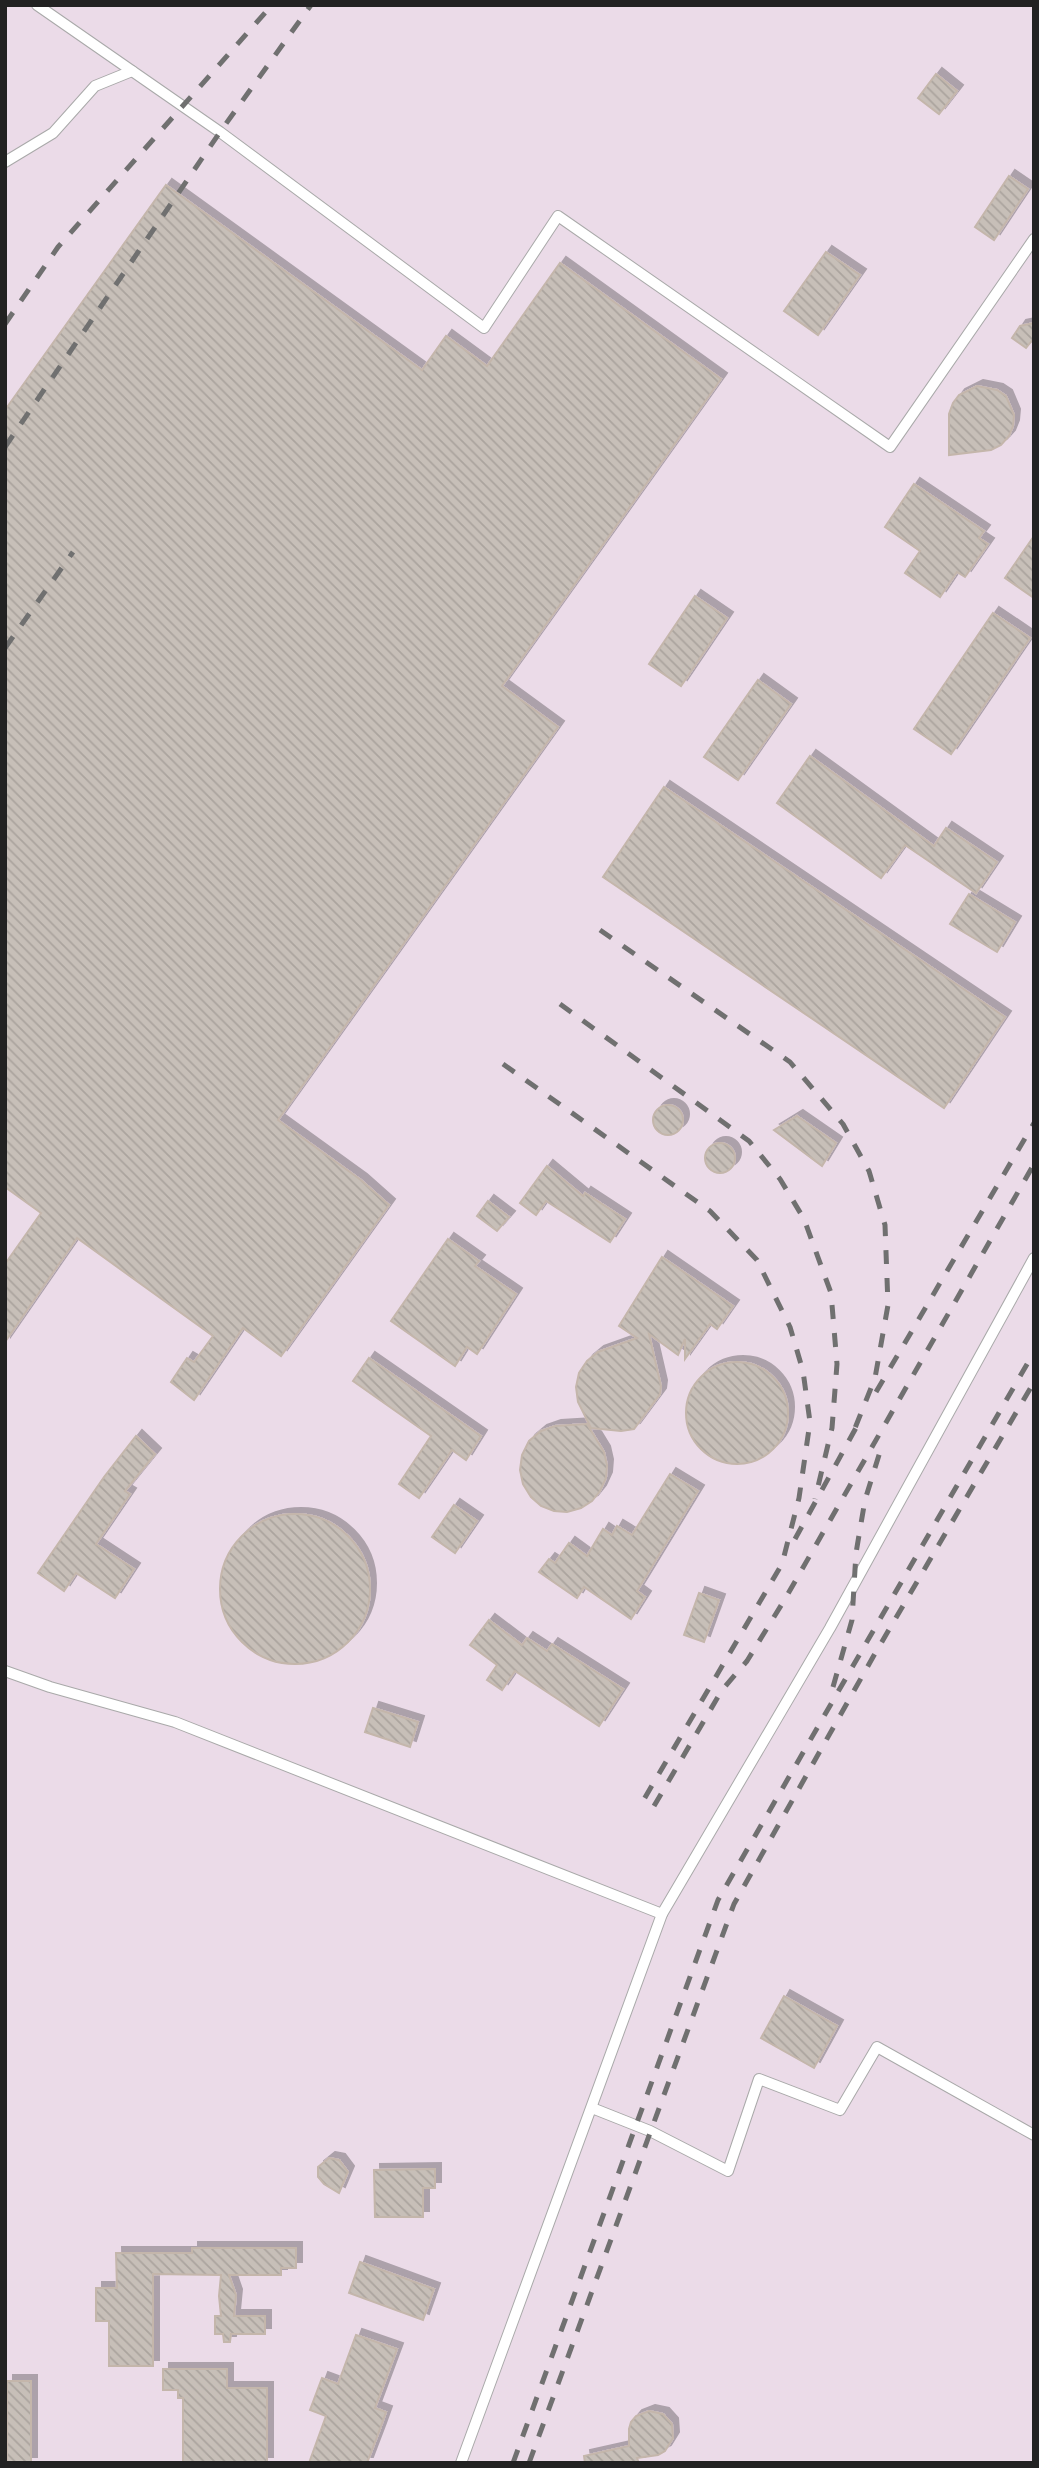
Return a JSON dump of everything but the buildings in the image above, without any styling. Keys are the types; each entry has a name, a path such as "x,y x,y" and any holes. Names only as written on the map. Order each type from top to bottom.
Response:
{"lane":[{"path":"37,5 220,132 484,328 558,216 890,447 1034,239"},
{"path":"5,162 53,133 95,86 132,71"},
{"path":"461,2463 662,1914 830,1628 1034,1258"},
{"path":"5,1671 50,1687 175,1723 662,1914"},
{"path":"592,2108 650,2131 727,2171 760,2079 840,2109 877,2047 1034,2135"}],"shaded area":[{"path":"5,5 1034,5 1034,2463 5,2463"}],"railway":[{"path":"5,324 58,247 272,5"},
{"path":"5,447 220,132 311,5"},
{"path":"5,648 73,552"},
{"path":"600,930 790,1062 843,1124 869,1171 885,1225 888,1305 875,1378 853,1433"},
{"path":"560,1004 749,1141 780,1179 804,1219 831,1293 837,1364 832,1428 815,1499"},
{"path":"503,1064 710,1211 757,1260 790,1327 803,1371 810,1422 799,1498 782,1564 640,1806"},
{"path":"876,1392 1034,1123"},
{"path":"654,1806 722,1690 747,1661 785,1599 1034,1164"},
{"path":"513,2463 718,1900 1034,1352"},
{"path":"529,2463 734,1904 873,1657 1034,1382"},
{"path":"795,1539 857,1426"},
{"path":"833,1687 852,1620 856,1553 865,1500 883,1442"}]}
